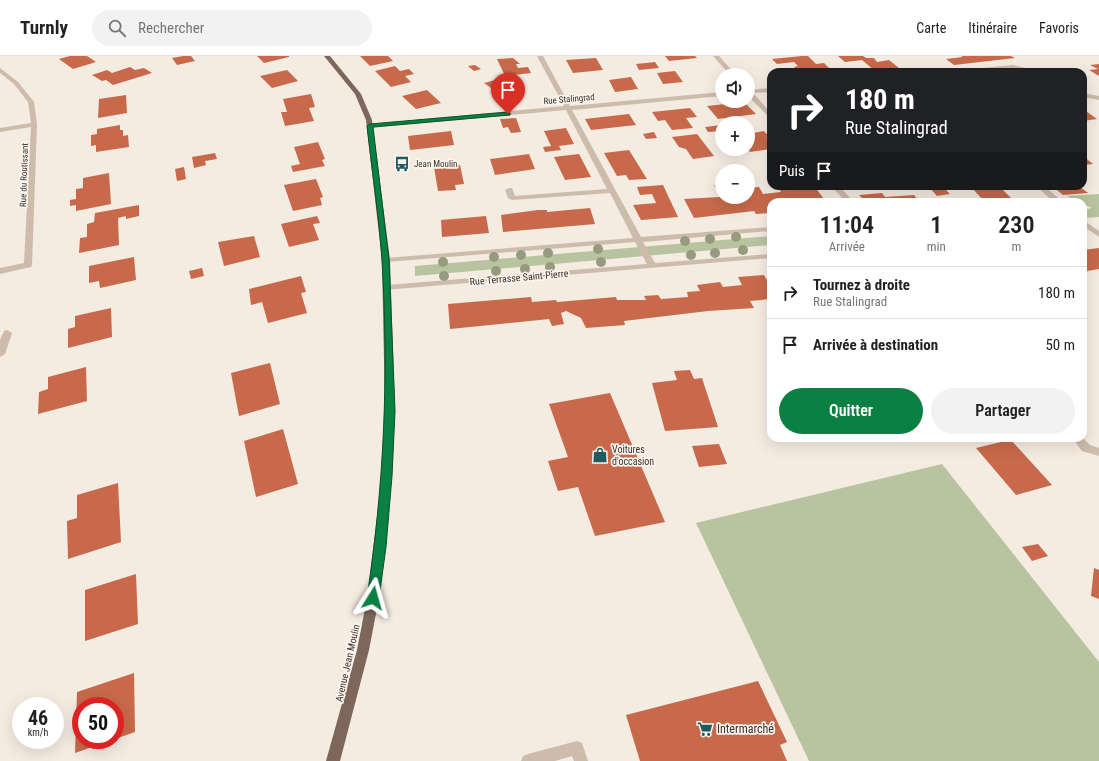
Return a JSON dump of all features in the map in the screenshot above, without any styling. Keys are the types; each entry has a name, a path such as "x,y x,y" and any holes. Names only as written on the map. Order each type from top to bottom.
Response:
{"main road":[{"name":"Avenue Jean Moulin","path":"327,56 358,94 370,126 386,260 390,411 380,547 363,650 333,761"}],"street":[{"path":"540,56 652,266"},
{"path":"716,56 727,68"},
{"path":"1003,68 1018,68"},
{"name":"Rue du Routissant","path":"0,70 16,83 31,102 34,124 28,265 0,271"},
{"path":"755,91 767,90"},
{"name":"Rue Stalingrad","path":"370,126 715,95"},
{"path":"1087,96 1099,98"},
{"path":"755,100 767,113"},
{"path":"0,130 34,124"},
{"path":"509,190 512,198 612,191"},
{"path":"839,190 846,198"},
{"path":"1045,190 1054,198"},
{"path":"386,260 767,229"},
{"path":"1091,229 1099,235"},
{"name":"Rue Terrasse Saint-Pierre","path":"387,288 767,256"},
{"path":"0,354 7,333"},
{"path":"1081,442 1086,448 1099,452"},
{"path":"528,761 577,748 581,761"}],"green space":[{"path":"1099,194 1099,217 1087,218 1087,209 1092,208 1087,206 1087,198 1071,198 1067,196"},
{"path":"767,236 767,245 415,276 415,266"},
{"path":"942,464 1099,662 1099,761 809,761 696,523"}],"building":[{"path":"70,56 87,56 96,62 73,69 59,59"},
{"path":"191,56 195,61 177,65 172,58"},
{"path":"257,56 289,56 289,57 264,63"},
{"path":"360,56 388,56 393,61 370,66"},
{"path":"665,56 695,56 697,58 669,61"},
{"path":"808,56 816,64 824,63 829,68 795,68 794,67 798,66 794,62 777,64 772,59"},
{"path":"838,56 863,56 866,58 874,58 877,62 889,60 899,68 872,68 862,60 845,62"},
{"path":"961,56 1011,56 1015,58 954,65 946,59 963,57"},
{"path":"513,58 520,64 516,64 518,68 528,67 531,73 505,76 497,59"},
{"path":"596,58 603,70 573,73 566,60"},
{"path":"655,62 659,68 639,70 636,64"},
{"path":"1099,64 1099,76 1089,70 1098,69 1090,65"},
{"path":"475,65 481,69 474,71 468,66"},
{"path":"395,66 400,71 409,69 414,74 405,76 411,82 391,87 375,71"},
{"path":"130,67 135,70 144,68 152,73 113,85 106,80 102,81 92,75 107,70 112,73"},
{"path":"287,70 298,81 272,88 260,76"},
{"path":"675,71 683,82 663,84 657,73"},
{"path":"631,77 638,89 615,92 609,80"},
{"path":"495,80 505,87 494,90 484,83"},
{"path":"427,90 441,103 416,109 402,96"},
{"path":"311,94 315,107 309,108 314,121 285,126 281,112 287,112 283,99"},
{"path":"126,95 127,113 98,118 99,99"},
{"path":"715,105 715,108 750,108 756,114 741,116 715,116 707,106"},
{"path":"690,108 697,117 686,118 693,128 672,130 665,120 658,121 652,112"},
{"path":"1087,112 1097,119 1087,120"},
{"path":"629,114 636,125 591,130 585,119"},
{"path":"516,118 521,132 511,133 508,127 503,128 500,119"},
{"path":"120,125 120,130 123,130 123,136 128,135 129,147 96,152 96,145 91,146 91,135 97,134 97,129"},
{"path":"715,126 715,132 708,132 705,127"},
{"path":"566,128 574,144 559,146 561,150 545,152 543,147 551,146 544,131"},
{"path":"451,131 454,145 410,150 408,136"},
{"path":"764,131 767,135 767,150 755,151 755,133"},
{"path":"654,132 657,138 646,139 643,134"},
{"path":"697,134 714,156 693,159 686,149 679,147 672,137"},
{"path":"318,142 325,159 322,160 325,166 293,172 291,166 300,164 294,147"},
{"path":"629,150 647,179 629,180 626,175 617,176 604,153"},
{"path":"215,153 217,159 205,161 206,165 194,168 192,157"},
{"path":"529,154 535,169 495,175 490,159"},
{"path":"579,154 591,177 565,180 554,157"},
{"path":"1087,159 1093,164 1087,165"},
{"path":"460,165 464,184 455,185 456,190 438,191 434,167"},
{"path":"184,167 186,179 177,181 175,169"},
{"path":"109,173 111,204 76,211 76,205 70,206 70,200 76,199 76,189 83,188 83,178"},
{"path":"316,179 323,197 320,198 322,205 293,211 284,185"},
{"path":"663,185 678,217 641,220 633,205 656,203 652,194 640,195 637,187"},
{"path":"755,187 759,187 763,194 781,192 780,190 817,190 823,198 767,198 767,213 756,214 754,211 694,218 684,199 715,197 715,204 755,204"},
{"path":"932,190 946,190 950,194 937,196"},
{"path":"974,190 1003,190 1011,198 981,198"},
{"path":"1057,190 1084,190 1088,193 1063,195"},
{"path":"882,193 885,197 914,195 917,198 862,198 859,195"},
{"path":"139,205 139,216 126,219 126,216 118,218 119,245 79,253 80,238 87,237 87,224 94,222 95,213"},
{"path":"590,208 595,224 503,232 501,215 538,210 547,210 547,212"},
{"path":"317,216 320,223 313,224 319,240 289,247 281,224"},
{"path":"486,216 489,233 442,237 441,220"},
{"path":"254,236 260,257 224,266 218,242"},
{"path":"1099,248 1099,269 1087,271 1087,250"},
{"path":"134,257 136,280 100,288 99,281 89,283 89,266"},
{"path":"202,268 204,276 191,279 189,271"},
{"path":"764,275 767,280 767,299 750,301 754,308 708,311 624,321 625,325 586,328 581,318 566,311 561,313 564,324 552,326 549,319 450,329 448,304 531,297 532,302 556,300 557,302 616,297 617,300 646,300 644,296 658,295 661,299 688,297 687,292 700,291 697,285 720,282 723,287 742,285 738,277"},
{"path":"301,276 306,292 301,293 307,313 268,323 262,302 251,305 249,289"},
{"path":"111,308 112,337 68,348 68,329 75,327 75,316"},
{"path":"270,363 280,404 239,416 231,373"},
{"path":"86,367 87,401 38,414 39,392 48,389 48,377"},
{"path":"690,370 694,379 702,378 718,427 665,431 652,383 677,380 674,371"},
{"path":"610,393 665,522 595,536 578,487 558,491 548,461 568,457 549,404"},
{"path":"283,429 298,484 256,497 244,441"},
{"path":"1001,442 1013,442 1052,485 1016,495 976,448"},
{"path":"719,444 727,464 699,467 692,446"},
{"path":"118,483 121,542 68,559 67,521 77,518 77,495"},
{"path":"1038,544 1048,556 1032,561 1022,547"},
{"path":"1094,568 1099,570 1099,599 1091,596"},
{"path":"136,574 138,624 85,641 85,590"},
{"path":"134,673 135,732 124,736 124,697 77,697 77,692"},
{"name":"Intermarché","path":"758,681 787,742 780,745 787,761 640,761 626,715"},
{"path":"75,749 86,749 75,753"}],"place":[{"name":"Jean Moulin","path":"402,164"},
{"name":"Voitures d'occasion","path":"600,455"},
{"name":"Intermarché","path":"705,729"}],"route":[{"path":"373,598 387,476 390,411 386,260 376,191 370,126 508,114"}]}
